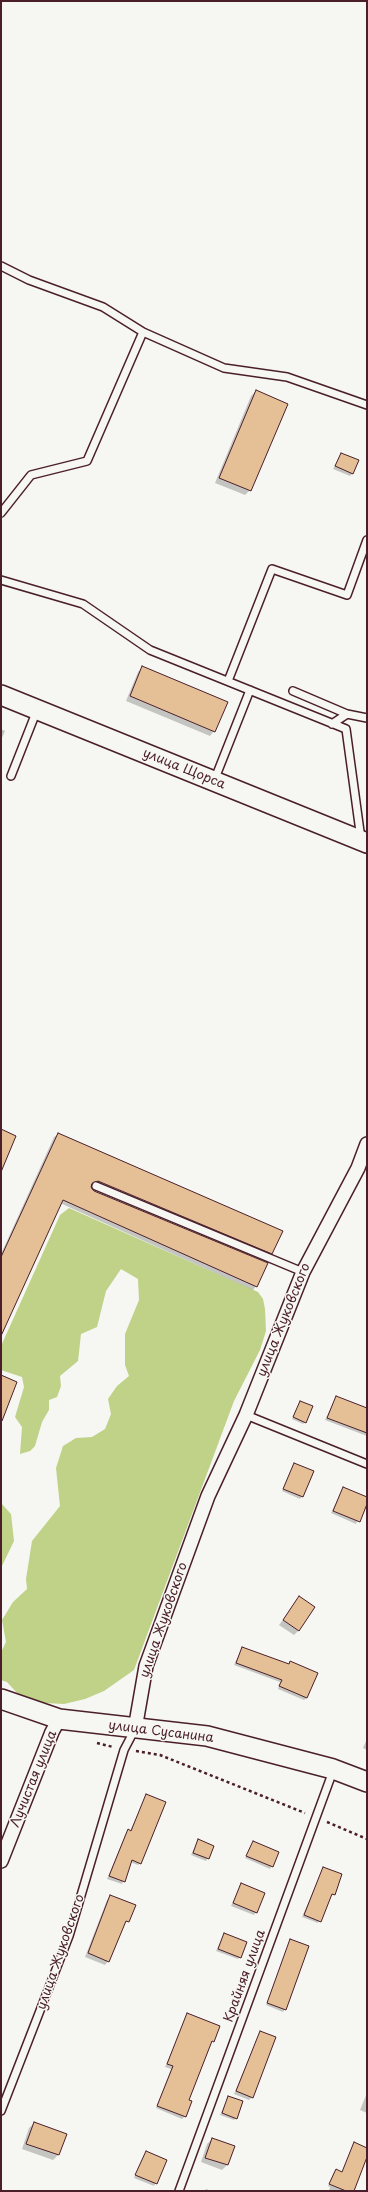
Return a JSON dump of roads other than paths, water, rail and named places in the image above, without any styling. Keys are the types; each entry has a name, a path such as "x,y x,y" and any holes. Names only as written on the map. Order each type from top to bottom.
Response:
{"street":[{"name":"улица Щорса","path":"1,695 364,842"},
{"name":"улица Жуковского","path":"135,1729 146,1666 208,1496 246,1415 303,1272 362,1170 367,1144"},
{"name":"улица Сусанина","path":"1,1699 59,1719 135,1729 207,1736 333,1769 367,1782"},
{"name":"Лучистая улица","path":"1,1861 52,1732 59,1719"}],"lane":[{"path":"1,266 29,280 103,307 143,332 224,368 287,376 367,405"},
{"path":"1,513 31,475 87,461 143,332"},
{"path":"228,682 272,569 347,595 367,540"},
{"path":"1,580 83,604 150,650 346,729 364,842"},
{"path":"214,781 250,690"},
{"path":"293,690 347,714 367,718"},
{"path":"11,776 37,709"},
{"path":"332,724 347,714"},
{"path":"96,1186 303,1272"},
{"path":"246,1415 367,1464"},
{"name":"улица Жуковского","path":"1,2111 69,1936 124,1750 135,1729"},
{"name":"Крайняя улица","path":"179,2191 333,1769"}]}
